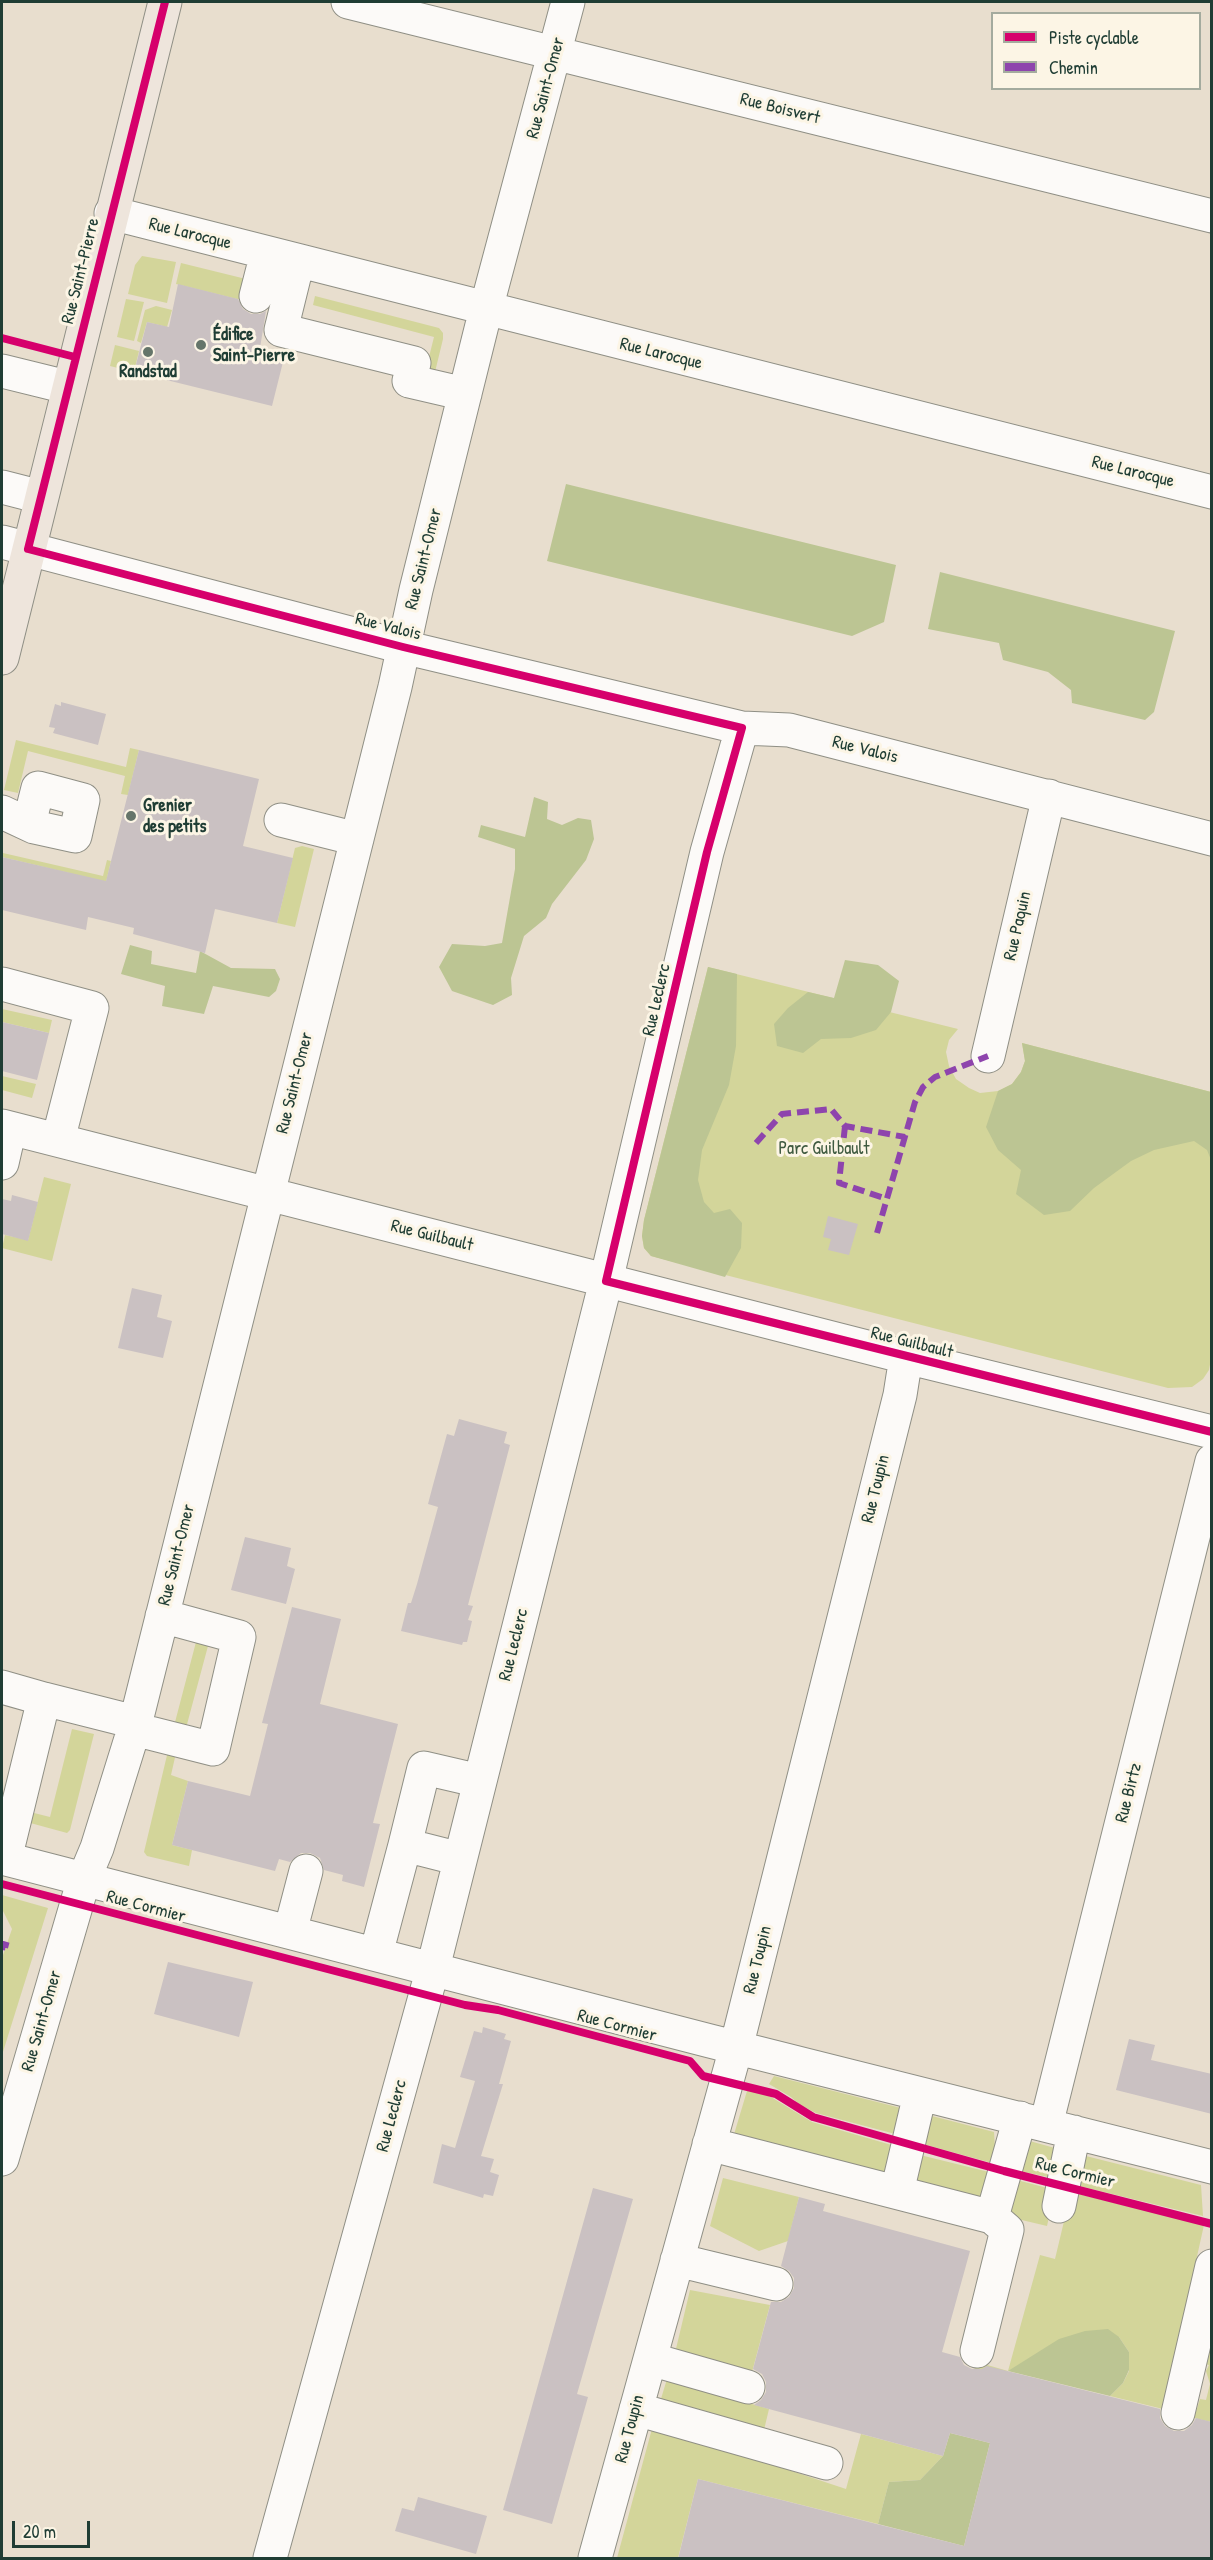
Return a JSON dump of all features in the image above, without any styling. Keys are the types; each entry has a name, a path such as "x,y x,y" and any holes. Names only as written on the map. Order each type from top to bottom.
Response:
{"main road":[{"name":"Rue Saint-Pierre","path":"2,658 15,545 41,497 165,2"}],"street":[{"name":"Rue Boisvert","path":"348,2 1212,216"},
{"name":"Rue Saint-Omer","path":"2,2159 84,1879 97,1848 134,1725 357,839 486,309 568,2"},
{"name":"Rue Larocque","path":"111,213 1212,492"},
{"path":"256,296 267,253"},
{"path":"298,261 281,330 414,363 409,381 465,394"},
{"path":"2,371 67,387"},
{"path":"2,487 41,497"},
{"name":"Rue Valois","path":"15,545 403,647 742,728 789,730 1212,839"},
{"name":"Rue Leclerc","path":"270,2559 433,1968 606,1281 707,852 742,728"},
{"name":"Rue Paquin","path":"988,1056 1049,796"},
{"path":"281,820 357,839"},
{"path":"2,984 92,1008 58,1140"},
{"path":"2,1163 6,1127"},
{"name":"Rue Guilbault","path":"6,1127 906,1358 1212,1432"},
{"name":"Rue Toupin","path":"595,2559 736,2048 900,1395 906,1358"},
{"name":"Rue Birtz","path":"1046,2125 1212,1461"},
{"path":"2,1687 213,1749 239,1637 162,1616"},
{"path":"3,1858 44,1699"},
{"path":"376,1953 424,1768 480,1781"},
{"path":"405,1845 460,1859"},
{"name":"Rue Cormier","path":"3,1858 736,2048 1212,2168"},
{"path":"290,1932 306,1871"},
{"path":"897,2192 920,2094"},
{"path":"1046,2125 1059,2206"},
{"path":"992,2217 1046,2125"},
{"path":"709,2144 992,2217 1007,2230 977,2351"},
{"path":"677,2260 776,2284"},
{"path":"1178,2413 1212,2266"},
{"path":"650,2359 748,2387"},
{"path":"636,2409 826,2463"}],"green space":[{"path":"142,256 176,262 167,303 128,294 135,265"},
{"path":"181,263 246,279 241,300 176,284"},
{"path":"315,296 439,328 443,333 443,339 435,372 426,369 434,337 313,305"},
{"path":"126,299 144,302 134,341 117,337"},
{"path":"156,306 172,310 167,327 147,322 141,343 137,341 145,310"},
{"path":"115,345 139,351 134,372 110,366"},
{"path":"566,484 896,565 884,622 852,636 547,561"},
{"path":"940,572 1175,631 1154,712 1145,720 1072,703 1071,690 1048,672 1003,660 999,643 928,629"},
{"path":"16,740 126,767 130,748 139,750 128,795 121,794 125,776 28,751 18,793 4,790"},
{"path":"534,797 548,802 547,819 562,825 578,818 591,820 594,839 586,860 552,904 546,918 524,936 511,978 512,995 493,1005 452,991 439,967 452,944 485,946 502,943 515,869 515,849 478,837 481,825 525,837"},
{"path":"302,846 314,849 295,927 277,923 295,848"},
{"path":"3,853 103,876 107,860 111,861 103,895 98,880 2,857"},
{"path":"130,945 152,951 151,964 196,973 200,951 231,968 275,969 280,979 276,991 269,997 213,986 204,1014 162,1006 165,986 121,974"},
{"path":"845,960 878,965 899,981 891,1012 876,1030 851,1038 821,1039 803,1053 777,1046 774,1024 788,1008 808,992 834,998"},
{"name":"Parc Guilbault","path":"708,967 958,1029 949,1040 946,1052 949,1066 956,1079 980,1093 998,1091 1012,1084 1021,1072 1025,1061 1022,1043 1211,1092 1211,1359 1209,1370 1203,1379 1192,1387 1168,1388 651,1256 644,1248 642,1236 644,1220"},
{"path":"708,967 737,974 736,1046 729,1085 702,1150 698,1180 704,1202 714,1213 730,1209 742,1223 741,1248 725,1277 651,1256 644,1248 642,1236 644,1220"},
{"path":"2,1009 52,1020 49,1033 2,1022"},
{"path":"1022,1043 1211,1092 1211,1160 1207,1150 1194,1141 1154,1150 1131,1161 1094,1188 1070,1211 1044,1215 1016,1194 1021,1170 998,1150 986,1127 998,1091 1012,1084 1021,1072 1025,1061"},
{"path":"2,1076 36,1084 32,1098 2,1090"},
{"path":"44,1177 71,1184 52,1261 2,1248 5,1235 28,1240"},
{"path":"196,1642 208,1646 186,1728 174,1726"},
{"path":"72,1729 94,1734 70,1830 67,1833 23,1821 26,1811 50,1817"},
{"path":"168,1751 176,1753 171,1775 188,1781 172,1845 192,1850 189,1866 147,1856 144,1852"},
{"path":"2,1895 48,1908 2,2055 2,1958 12,1929 2,1909"},
{"path":"774,2076 905,2109 899,2135 816,2113 769,2084"},
{"path":"747,2091 758,2091 771,2097 812,2122 895,2146 886,2177 732,2141"},
{"path":"932,2116 994,2132 995,2148 992,2163 923,2144 925,2131"},
{"path":"1026,2140 1062,2150 1057,2179 1015,2170"},
{"path":"920,2155 989,2172 980,2201 916,2190 915,2173"},
{"path":"1082,2155 1201,2185 1203,2216 1075,2185"},
{"path":"723,2178 799,2197 788,2241 759,2251 710,2226"},
{"path":"1013,2179 1055,2190 1047,2226 1009,2217"},
{"path":"1071,2192 1204,2225 1163,2409 1110,2396 1123,2383 1129,2371 1129,2352 1119,2337 1008,2371 1040,2255 1055,2259"},
{"path":"690,2290 770,2305 752,2372 675,2353"},
{"path":"1108,2329 1119,2337 1129,2352 1129,2370 1123,2383 1110,2396 1008,2371 1059,2339 1085,2331"},
{"path":"1211,2337 1211,2422 1194,2418 1200,2399 1206,2400 1210,2384 1206,2371 1209,2365 1205,2364"},
{"path":"977,2362 1008,2371 1000,2403 973,2377"},
{"path":"667,2379 769,2409 764,2430 660,2402"},
{"path":"653,2425 846,2489 861,2434 943,2456 920,2480 889,2482 878,2524 698,2479 678,2558 617,2558"},
{"path":"950,2433 990,2443 964,2546 878,2524 889,2482 920,2480 943,2456"}],"building":[{"name":"Édifice Saint-Pierre","path":"178,284 238,299 243,309 251,314 266,311 260,348 285,354 272,406 134,372 147,322 169,327"},
{"path":"61,702 106,714 98,745 53,733 55,728 49,727 55,704 61,706"},
{"path":"139,750 259,779 243,846 293,858 277,923 215,909 205,953 133,934 134,928 88,917 86,930 2,910 2,857 106,881"},
{"path":"2,1022 49,1033 37,1080 2,1071"},
{"path":"12,1195 38,1202 28,1241 2,1234 2,1199 11,1201"},
{"path":"828,1216 858,1224 849,1255 828,1250 831,1239 823,1237"},
{"path":"132,1288 162,1295 157,1317 172,1321 163,1358 118,1348"},
{"path":"459,1419 507,1432 504,1443 510,1445 468,1605 473,1606 468,1620 472,1621 467,1642 463,1642 462,1645 401,1631 408,1603 411,1603 417,1584 438,1507 428,1504 433,1485 447,1434 454,1436"},
{"path":"245,1537 291,1548 287,1566 295,1569 286,1604 231,1590"},
{"path":"292,1607 341,1619 320,1704 398,1724 373,1823 380,1824 364,1887 342,1881 343,1875 324,1870 320,1858 310,1853 301,1853 290,1862 279,1859 275,1871 172,1845 188,1781 250,1796 268,1724 262,1723"},
{"path":"168,1962 253,1982 239,2037 154,2014"},
{"path":"483,2027 506,2034 504,2039 511,2041 499,2084 503,2084 481,2156 494,2159 490,2172 499,2175 493,2196 484,2194 483,2198 433,2183 442,2144 455,2148 475,2081 460,2077 474,2031 482,2033"},
{"path":"1129,2039 1155,2045 1151,2060 1212,2074 1212,2114 1116,2090"},
{"path":"593,2188 633,2199 577,2394 588,2397 552,2524 503,2510"},
{"path":"799,2197 825,2204 823,2211 970,2251 942,2352 960,2357 964,2365 972,2369 982,2369 987,2366 1160,2409 1160,2418 1165,2426 1174,2431 1184,2431 1192,2425 1196,2418 1212,2422 1212,2559 678,2559 698,2479 964,2546 990,2443 950,2433 943,2456 754,2405 766,2392 766,2382 762,2374 753,2369 771,2302 781,2302 789,2297 794,2288 794,2278 781,2266"},
{"path":"418,2497 487,2516 476,2554 395,2531 402,2508 414,2511"}],"marked path":[{"path":"877,1233 915,1102 923,1087 935,1077 988,1056"},
{"path":"756,1143 782,1114 831,1109 845,1126 905,1137"},
{"path":"845,1126 839,1183 887,1199"},
{"path":"2,1950 3,1944 14,1947"}],"cycle path":[{"path":"165,2 28,549 403,647 742,728 707,852 606,1281 1212,1432"},
{"path":"2,338 75,357"},
{"path":"2,1884 465,2005 498,2010 690,2061 703,2076 776,2094 813,2117 1004,2171 1212,2224"}],"place":[{"name":"Édifice Saint-Pierre","path":"201,345"},
{"name":"Randstad","path":"148,352"},
{"name":"Grenier des petits","path":"131,816"}]}
